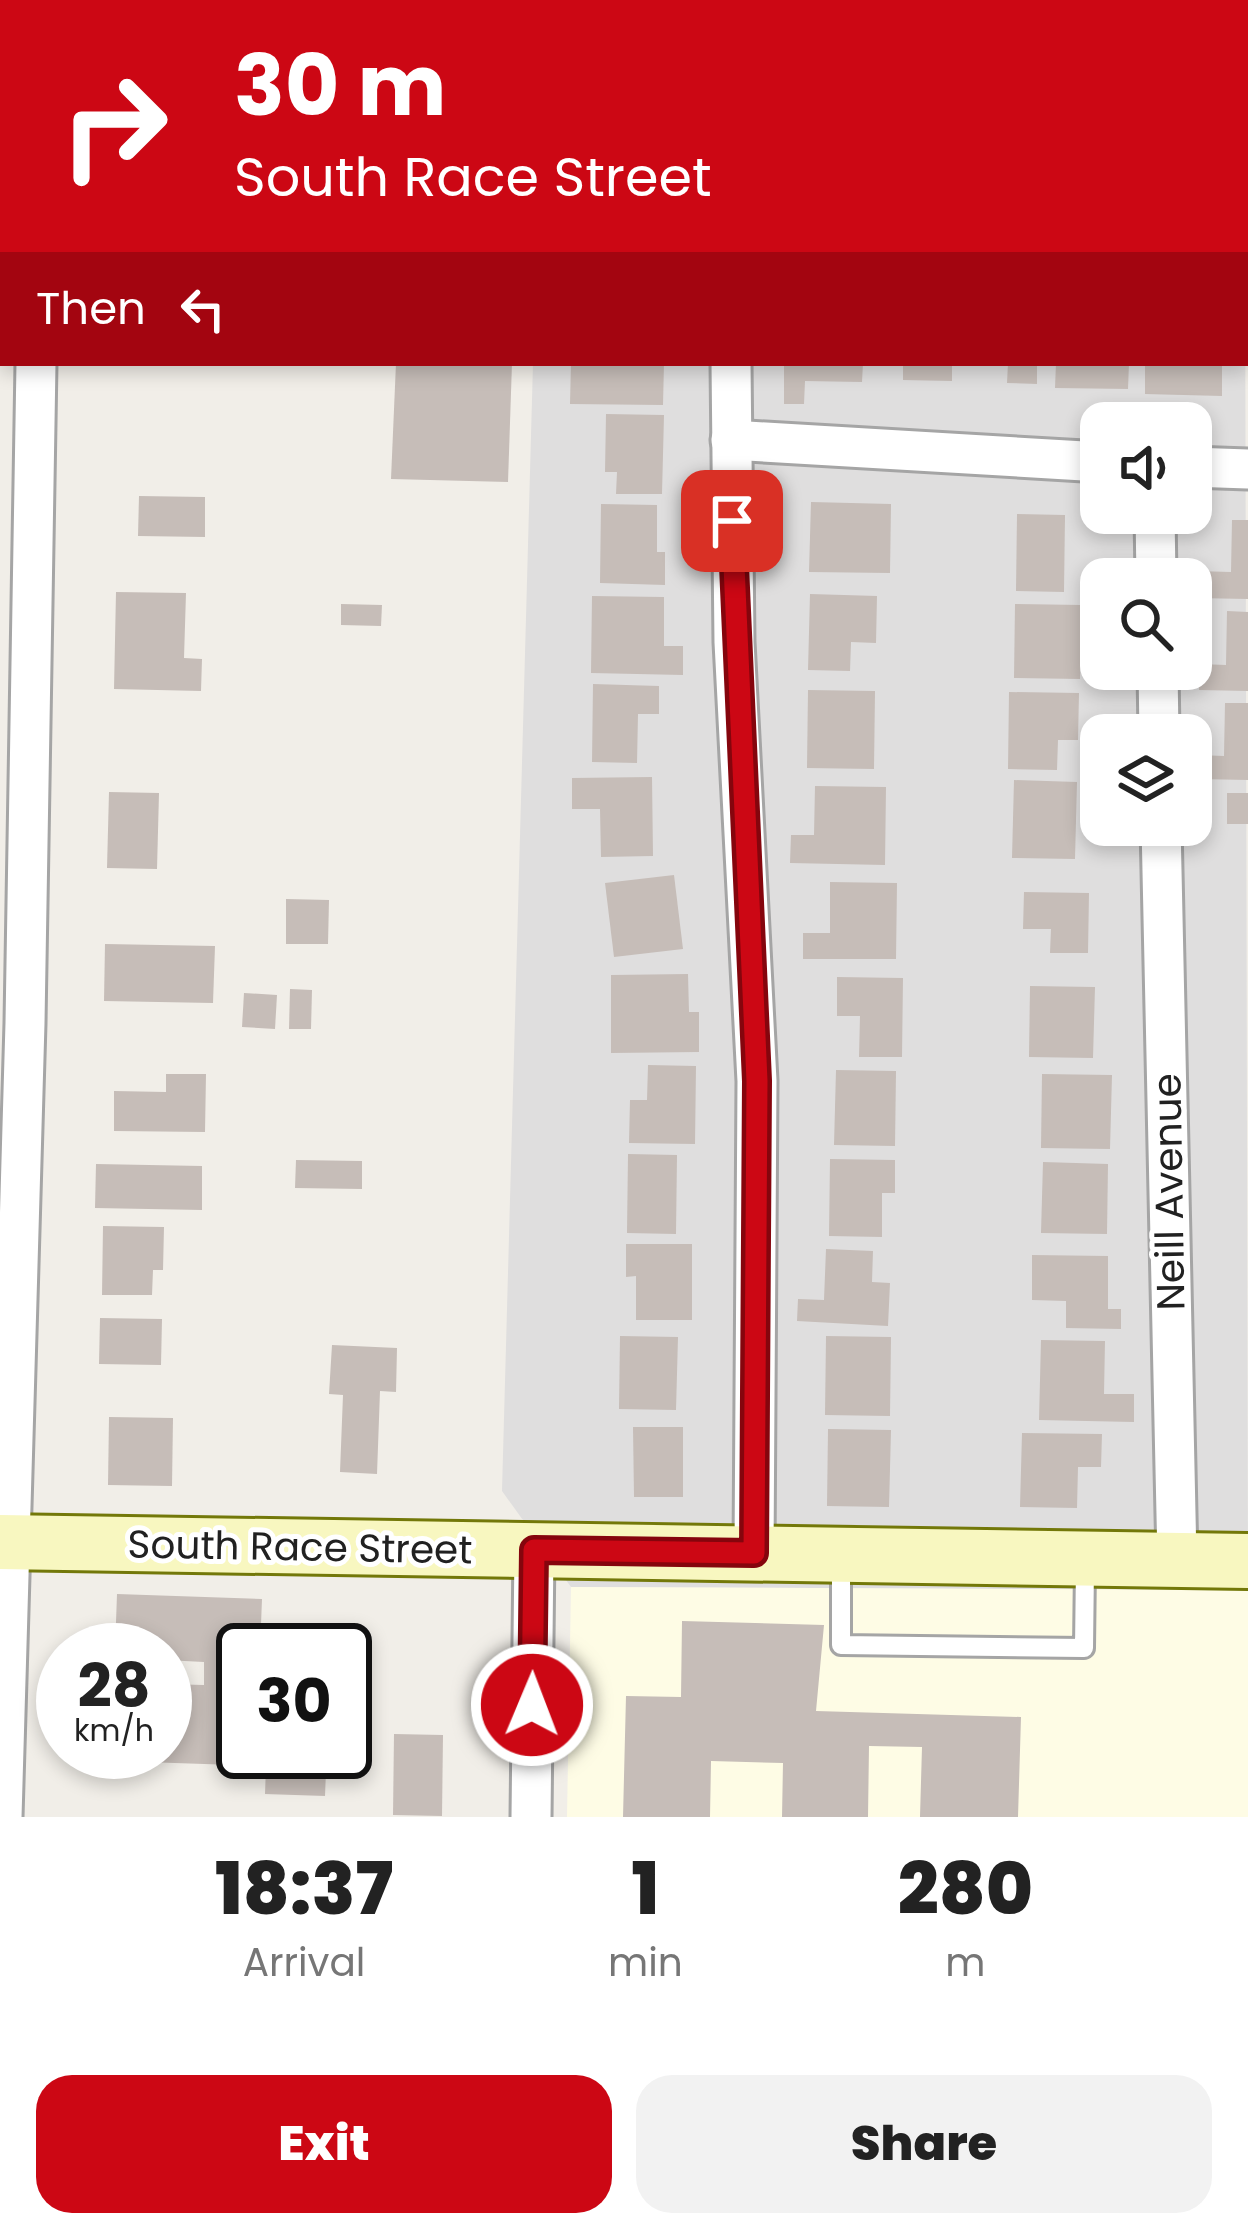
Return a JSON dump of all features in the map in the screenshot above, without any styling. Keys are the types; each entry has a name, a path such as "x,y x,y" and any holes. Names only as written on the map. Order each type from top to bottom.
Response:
{"main road":[{"name":"South Race Street","path":"4,1542 1248,1561"}],"street":[{"path":"2,1817 18,494 36,366"},
{"path":"731,366 734,642 757,1081 754,1553"},
{"path":"731,440 1080,461"},
{"path":"1212,468 1248,470"},
{"name":"Neill Avenue","path":"1161,846 1177,1560"},
{"path":"531,1817 534,1550"}],"lane":[{"path":"841,1555 841,1645 1084,1648 1085,1558"}],"shaded area":[{"path":"533,366 1245,366 1248,1590 571,1587 502,1491"},
{"path":"571,1587 1248,1590 1248,1817 567,1817"}],"building":[{"path":"396,366 512,366 508,482 391,479"},
{"path":"571,366 664,366 663,405 570,404"},
{"path":"784,366 863,366 862,382 805,381 804,404 784,404"},
{"path":"903,366 952,366 952,381 903,380"},
{"path":"1008,366 1037,366 1037,384 1007,383"},
{"path":"1056,366 1129,366 1128,389 1055,388"},
{"path":"1145,366 1222,366 1222,396 1145,394"},
{"path":"606,414 664,415 662,494 616,494 617,472 605,472"},
{"path":"139,496 205,497 205,537 138,536"},
{"path":"811,502 891,504 890,573 809,572"},
{"path":"601,504 657,505 657,552 665,552 665,585 600,583"},
{"path":"1017,514 1065,515 1064,592 1016,591"},
{"path":"1232,520 1248,520 1248,599 1212,598 1212,571 1231,572"},
{"path":"116,592 186,593 184,658 202,659 201,691 114,689"},
{"path":"810,594 877,596 876,643 851,642 850,671 808,670"},
{"path":"592,596 664,597 664,646 683,646 683,675 591,673"},
{"path":"341,604 382,605 381,626 341,625"},
{"path":"1015,604 1080,605 1080,679 1014,678"},
{"path":"1227,611 1248,612 1248,691 1199,690 1212,690 1212,664 1226,665"},
{"path":"593,684 659,686 659,714 638,714 637,763 592,762"},
{"path":"808,690 875,691 874,769 807,768"},
{"path":"1009,692 1079,693 1078,740 1058,740 1057,770 1008,769"},
{"path":"1225,703 1248,703 1248,780 1212,779 1212,756 1224,756"},
{"path":"652,777 653,856 601,857 600,809 572,809 572,778"},
{"path":"1014,780 1077,782 1075,859 1012,858"},
{"path":"815,786 886,787 885,865 790,863 791,835 814,835"},
{"path":"109,792 159,793 157,869 107,868"},
{"path":"1227,793 1248,793 1248,824 1227,824"},
{"path":"674,875 683,949 614,957 605,883"},
{"path":"830,882 897,883 896,959 803,959 803,933 830,933"},
{"path":"1024,892 1089,893 1088,953 1050,953 1051,929 1023,929"},
{"path":"286,899 329,900 328,944 286,944"},
{"path":"105,944 215,946 213,1003 104,1001"},
{"path":"688,974 689,1012 699,1012 699,1052 611,1053 611,975"},
{"path":"837,977 903,978 902,1057 859,1057 860,1016 837,1016"},
{"path":"1030,986 1095,987 1093,1058 1029,1057"},
{"path":"290,989 312,990 311,1029 289,1029"},
{"path":"244,993 277,995 275,1029 242,1027"},
{"path":"648,1065 696,1066 695,1144 629,1143 630,1100 647,1100"},
{"path":"836,1070 896,1071 895,1146 834,1145"},
{"path":"166,1074 206,1074 205,1132 114,1131 114,1091 166,1092"},
{"path":"1042,1074 1112,1075 1110,1149 1041,1148"},
{"path":"628,1154 677,1155 676,1234 627,1233"},
{"path":"830,1159 895,1160 895,1193 882,1193 882,1237 829,1236"},
{"path":"296,1160 362,1161 362,1189 295,1188"},
{"path":"1043,1162 1108,1164 1107,1234 1041,1233"},
{"path":"96,1164 202,1166 202,1210 95,1208"},
{"path":"103,1226 164,1227 163,1270 153,1270 152,1295 102,1295"},
{"path":"626,1244 692,1244 692,1320 636,1320 636,1276 626,1277"},
{"path":"826,1249 873,1251 872,1282 890,1283 888,1326 797,1321 798,1299 824,1300"},
{"path":"1032,1255 1108,1256 1108,1309 1121,1309 1121,1329 1066,1328 1066,1301 1032,1300"},
{"path":"100,1318 162,1319 161,1365 99,1364"},
{"path":"620,1336 678,1337 676,1410 619,1409"},
{"path":"826,1336 891,1337 890,1416 825,1415"},
{"path":"1041,1340 1105,1341 1104,1394 1134,1394 1134,1422 1039,1420"},
{"path":"332,1345 397,1348 396,1392 380,1391 377,1474 340,1472 343,1395 329,1394"},
{"path":"109,1417 173,1418 172,1486 108,1485"},
{"path":"633,1427 683,1427 683,1497 634,1497"},
{"path":"828,1429 891,1430 889,1507 827,1506"},
{"path":"1022,1433 1102,1434 1101,1467 1078,1467 1077,1508 1020,1507"},
{"path":"117,1594 262,1599 261,1623 216,1623 216,1764 192,1764 192,1685 204,1685 204,1662 192,1661 192,1623 116,1623"},
{"path":"682,1621 824,1625 816,1711 1021,1717 1018,1817 920,1817 922,1747 869,1746 868,1817 782,1817 783,1763 711,1761 710,1817 623,1817 626,1696 681,1697"},
{"path":"394,1734 443,1735 442,1816 393,1815"},
{"path":"266,1779 326,1779 325,1796 265,1794"}],"route":[{"path":"532,1705 534,1550 754,1553 757,1081 732,521"}]}
